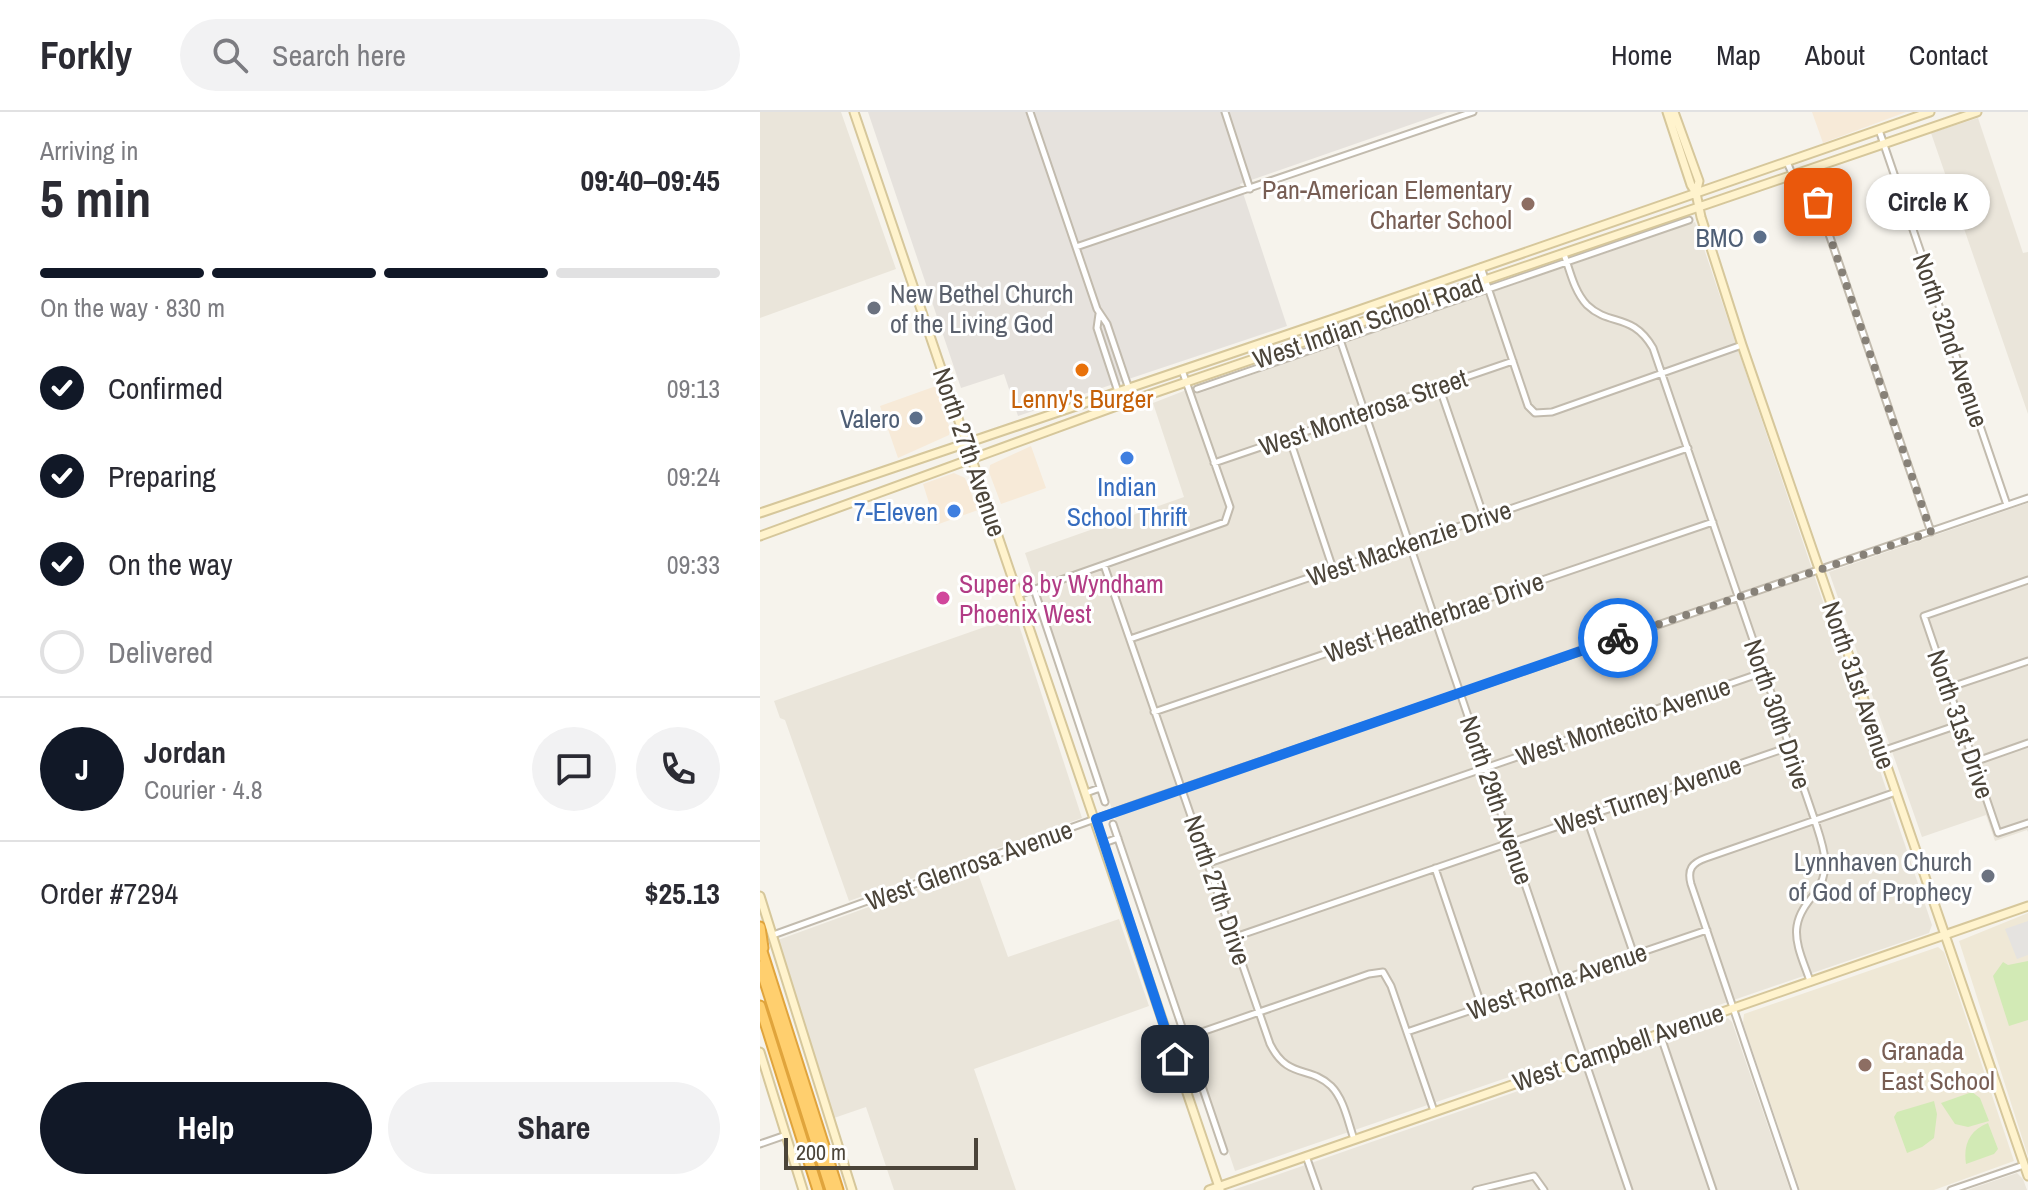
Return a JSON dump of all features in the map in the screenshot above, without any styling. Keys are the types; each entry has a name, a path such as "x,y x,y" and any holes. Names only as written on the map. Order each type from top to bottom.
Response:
{"highway":[{"path":"760,927 762,963 838,1190"},
{"path":"760,945 762,963 828,1190"},
{"path":"760,985 828,1190"},
{"path":"760,1006 818,1190"},
{"path":"760,1022 773,1047"}],"main road":[{"name":"North 27th Avenue","path":"854,112 1220,1188"},
{"name":"North 31st Avenue","path":"1667,112 1696,193 1742,345 2028,1176"},
{"name":"North 31st Avenue","path":"1674,112 1699,181 1696,193"},
{"name":"West Indian School Road","path":"760,513 1930,112"},
{"name":"West Indian School Road","path":"760,536 1122,404 1487,285 1699,207 1977,112"},
{"path":"760,896 852,1190"},
{"name":"West Campbell Avenue","path":"1209,1190 2028,906"},
{"path":"760,1052 803,1190"}],"street":[{"path":"1030,112 1099,313 1107,324 1133,401"},
{"path":"1225,112 1250,189"},
{"path":"1076,247 1473,112"},
{"name":"North 32nd Avenue","path":"1879,130 2007,505"},
{"path":"1787,162 1797,185 1818,202 1931,532"},
{"name":"West Indian School Road","path":"1565,258 1689,220"},
{"name":"North 30th Drive","path":"1565,258 1576,289 1589,308 1644,332 1662,372 1815,821 1824,849 1826,871 1820,886 1799,915 1796,929 1810,981"},
{"path":"1481,267 1528,406 1535,413 1552,412 1742,345"},
{"path":"1099,313 1097,328 1122,404"},
{"name":"North 29th Avenue","path":"1333,319 1629,1190"},
{"name":"West Indian School Road","path":"1197,389 1338,335"},
{"name":"West Monterosa Street","path":"1214,463 1513,361"},
{"path":"1018,595 1221,525 1228,517 1230,507 1182,370"},
{"path":"1439,386 1484,517"},
{"path":"1289,437 1333,569"},
{"name":"West Mackenzie Drive","path":"1130,639 1688,448"},
{"name":"West Glenrosa Avenue","path":"773,935 1182,788 2028,498"},
{"name":"West Heatherbrae Drive","path":"1154,712 1713,522"},
{"name":"North 27th Drive","path":"1104,565 1270,1044 1279,1059 1293,1070 1324,1081 1336,1093 1354,1139"},
{"name":"North 31st Drive","path":"2028,580 1924,616 1998,833 2028,823"},
{"path":"1034,589 1105,802"},
{"path":"1948,688 2028,661"},
{"name":"West Montecito Avenue","path":"1209,863 1764,672"},
{"path":"1882,751 1961,724"},
{"path":"1974,762 2028,743"},
{"name":"West Turney Avenue","path":"1235,937 1789,747"},
{"path":"1086,793 1100,788"},
{"path":"1795,1190 1690,879 1691,865 1896,792"},
{"path":"1586,816 1634,955"},
{"path":"1113,824 1224,1151"},
{"path":"1104,843 1118,838"},
{"path":"1435,868 1482,1007"},
{"name":"West Roma Avenue","path":"1407,1032 1707,930"},
{"path":"1170,1043 1369,974 1383,972 1389,980 1434,1111"},
{"path":"1660,1034 1713,1190"},
{"path":"760,1144 787,1135"},
{"path":"1306,1156 1318,1190"},
{"path":"1951,1190 2024,1165"},
{"path":"1476,1190 1534,1176 1544,1190"}],"shaded area":[{"path":"760,112 841,112 896,269 760,318"},
{"path":"868,112 1447,112 1240,184 1287,326 1018,416 1004,374 961,388"},
{"path":"1812,112 1906,112 1823,143"},
{"path":"1978,118 2023,253 2028,252 2028,414 1931,133"},
{"path":"1695,222 1932,925 1929,933 1235,1171 1025,553 1184,497 1153,403 1194,387 1197,394"},
{"path":"936,386 950,429 949,435 898,458 880,406"},
{"path":"1031,446 1046,488 1001,504 989,472 990,465"},
{"path":"954,473 965,478 978,510 936,525 923,484"},
{"path":"2028,503 2028,832 1995,841 1986,815 1922,837 1829,572"},
{"path":"1016,616 1082,818 849,901 785,720 780,718 774,701"},
{"path":"976,868 1008,957 1119,919 1149,1006 974,1069 1016,1190 894,1190 866,1107 834,1118 778,940"},
{"path":"2028,913 2028,1156 1959,941"},
{"path":"2028,921 2028,955 2017,959 2005,929"},
{"path":"1938,947 1944,952 2014,1161 1934,1190 1800,1190 1743,1023 1744,1014"},
{"path":"1728,1018 1732,1022 1790,1190 1233,1190"},
{"path":"2017,1173 2027,1190 1967,1190"}],"green space":[{"path":"2028,961 2028,1020 2009,1026 1993,976 2003,962 2008,965"},
{"path":"1972,1092 1980,1098 1989,1121 1968,1127 1955,1124 1941,1103"},
{"path":"1934,1101 1937,1114 1934,1138 1907,1153 1894,1117 1897,1112"},
{"path":"1988,1123 1998,1149 1994,1154 1966,1164 1969,1139"}],"way so far":[{"path":"1618,638 1931,532 1818,202"}],"place":[{"name":"Circle K","path":"1818,202"},
{"name":"Pan-American Elementary Charter School","path":"1528,204"},
{"name":"BMO","path":"1760,237"},
{"name":"New Bethel Church of the Living God","path":"874,308"},
{"name":"Lenny's Burger","path":"1082,370"},
{"name":"Valero","path":"916,418"},
{"name":"Indian School Thrift","path":"1127,458"},
{"name":"7-Eleven","path":"954,511"},
{"name":"Super 8 by Wyndham Phoenix West","path":"943,598"},
{"name":"Lynnhaven Church of God of Prophecy","path":"1988,876"},
{"name":"Granada East School","path":"1865,1065"}],"route":[{"path":"1175,1059 1096,819 1618,638"}]}
